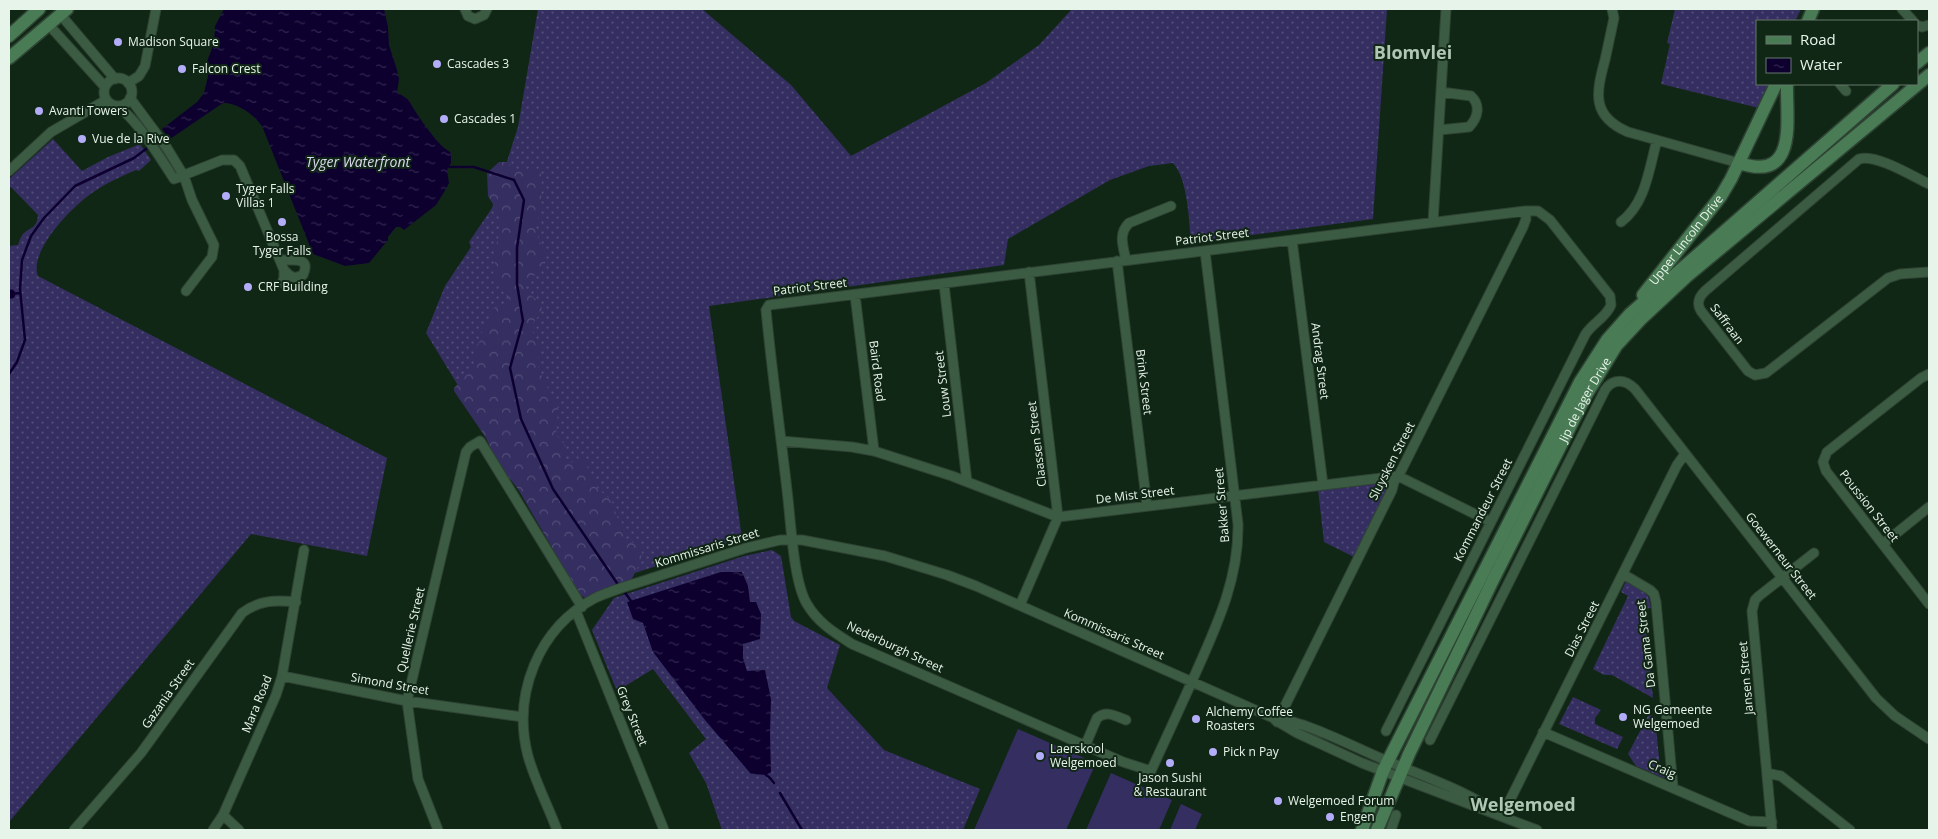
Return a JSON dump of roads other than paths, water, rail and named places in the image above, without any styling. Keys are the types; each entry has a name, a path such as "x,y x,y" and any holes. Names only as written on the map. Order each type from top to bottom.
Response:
{"main road":[{"path":"9,36 37,9 48,24"},
{"path":"9,58 61,10"},
{"path":"1918,62 1929,53"},
{"name":"Jip de Jager Drive","path":"1918,84 1929,75"},
{"name":"Upper Lincoln Drive","path":"1630,314 1660,272 1721,196 1739,163 1776,85"},
{"path":"1739,163 1766,166 1780,156 1787,143 1787,85"},
{"name":"Jip de Jager Drive","path":"1362,830 1386,766 1580,382 1607,340 1630,314 1892,85"},
{"name":"Jip de Jager Drive","path":"1377,830 1401,772 1562,440 1586,395 1616,346 1649,311 1686,277 1917,85"},
{"path":"1749,142 1754,157 1766,166"}],"street":[{"path":"128,83 139,76 145,66 156,9"},
{"path":"465,9 468,16 475,19 484,15 487,9"},
{"path":"1433,222 1446,9"},
{"path":"1612,9 1614,18 1598,91 1600,106 1607,118 1616,126 1628,132 1739,163"},
{"path":"1902,9 1912,20"},
{"path":"61,10 115,79"},
{"path":"48,24 105,87"},
{"path":"117,106 125,104 130,98 131,90 128,83 124,80 115,79 110,80 105,87 104,96 106,100 124,111 174,179 192,200"},
{"path":"1439,130 1469,127 1476,116 1477,110 1477,104 1470,96 1441,92"},
{"path":"130,98 167,148 184,176 192,200 213,242 212,257 186,291"},
{"path":"9,171 51,132 106,100"},
{"path":"1621,222 1632,213 1640,199 1657,140"},
{"path":"174,179 222,160 230,159 237,163 243,169 284,270 289,276 294,278 301,277 305,269 303,263 298,259 280,260"},
{"name":"Saffraan","path":"1929,184 1878,160 1860,159 1705,291 1699,300 1699,308 1748,371 1759,376 1766,373 1888,278 1900,274 1929,272"},
{"name":"Brink Street","path":"1147,506 1121,261 1121,237 1129,224 1171,206"},
{"name":"Sluysken Street","path":"1276,719 1523,227 1526,219 1525,211"},
{"name":"Patriot Street","path":"769,305 1433,222 1538,211 1547,217 1610,296 1611,305"},
{"name":"Andrag Street","path":"1292,240 1323,485"},
{"name":"Bakker Street","path":"1151,772 1218,624 1234,572 1238,544 1205,251"},
{"path":"282,283 284,270"},
{"name":"Claassen Street","path":"1029,272 1058,517"},
{"name":"Louw Street","path":"944,284 967,482"},
{"name":"Baird Road","path":"854,294 874,452"},
{"name":"Nederburgh Street","path":"769,305 766,310 793,540 802,594 819,620 831,631 852,644 1085,746 1151,772"},
{"name":"Kommandeur Street","path":"1386,731 1584,335 1591,326 1606,314 1611,305"},
{"name":"Poussion Street","path":"1929,374 1921,378 1835,446 1824,456 1823,462 1826,471 1929,604"},
{"name":"Goewerneur Street","path":"1430,740 1605,390 1610,384 1622,380 1635,389 1876,698 1899,719 1929,739"},
{"name":"Grey Street","path":"480,441 579,609 664,830"},
{"name":"Quellerie Street","path":"438,830 418,779 407,701 466,452 480,441"},
{"name":"De Mist Street","path":"781,441 852,447 874,452 967,482 1058,517 1398,476"},
{"name":"Dias Street","path":"1502,816 1685,454"},
{"path":"1398,476 1491,522"},
{"path":"1882,544 1929,507"},
{"path":"1020,605 1058,517"},
{"name":"Kommissaris Street","path":"558,830 528,757 523,717 529,679 536,659 548,639 562,622 596,598 765,542 793,540 886,556 962,580 1276,719 1296,734 1485,803 1502,816 1537,830"},
{"name":"Mara Road","path":"213,830 223,815 276,695 282,676 304,550"},
{"name":"Jansen Street","path":"1772,826 1752,611 1755,600 1814,553"},
{"name":"Da Gama Street","path":"1623,574 1650,590 1654,594 1656,602 1673,787"},
{"name":"Gazania Street","path":"74,830 142,753 242,614 250,607 267,601 296,602"},
{"name":"Simond Street","path":"282,676 407,701 523,717"},
{"path":"1085,746 1096,718 1100,715 1109,713 1126,720"},
{"name":"Craig","path":"1543,732 1749,821 1772,826"},
{"path":"1767,773 1781,776 1850,830"},
{"path":"223,815 239,830"},
{"path":"1391,830 1396,815"}],"water":[{"name":"Tyger Waterfront","path":"223,9 384,9 389,45 399,79 397,92 409,100 418,116 434,137 451,153 451,163 447,170 449,183 436,205 404,230 396,227 369,263 345,266 313,254 262,126 245,110 229,103 223,103 170,139 162,129 197,102 204,93 208,76 204,71 214,43 215,26"},
{"path":"721,572 742,572 748,586 750,602 756,602 761,614 760,639 743,644 743,658 747,671 765,670 771,699 771,772 766,775 751,774 705,720 653,652 643,623 633,619 627,602"}],"waterway":[{"path":"9,374 17,362 25,340 20,289 22,260 31,236 44,218 75,186 134,158 158,140"},
{"path":"449,167 474,167 514,180 524,200 517,248 517,284 523,321 510,368 521,419 553,489 619,586"},
{"path":"11,294 20,293"},
{"path":"623,590 631,601"},
{"path":"766,775 774,783"},
{"path":"780,793 802,830"}],"place":[{"name":"Madison Square","path":"118,42"},
{"name":"Cascades 3","path":"437,64"},
{"name":"Falcon Crest","path":"182,69"},
{"name":"Avanti Towers","path":"39,111"},
{"name":"Cascades 1","path":"444,119"},
{"name":"Vue de la Rive","path":"82,139"},
{"name":"Tyger Falls Villas 1","path":"226,196"},
{"name":"Bossa Tyger Falls","path":"282,222"},
{"name":"CRF Building","path":"248,287"},
{"name":"NG Gemeente Welgemoed","path":"1623,717"},
{"name":"Alchemy Coffee Roasters","path":"1196,719"},
{"name":"Pick n Pay","path":"1213,752"},
{"name":"Laerskool Welgemoed","path":"1040,756"},
{"name":"Jason Sushi & Restaurant","path":"1170,763"},
{"name":"Welgemoed Forum","path":"1278,801"},
{"name":"Engen","path":"1330,817"}],"district":[{"name":"Blomvlei","path":"1413,53"},
{"name":"Welgemoed","path":"1523,805"}]}
